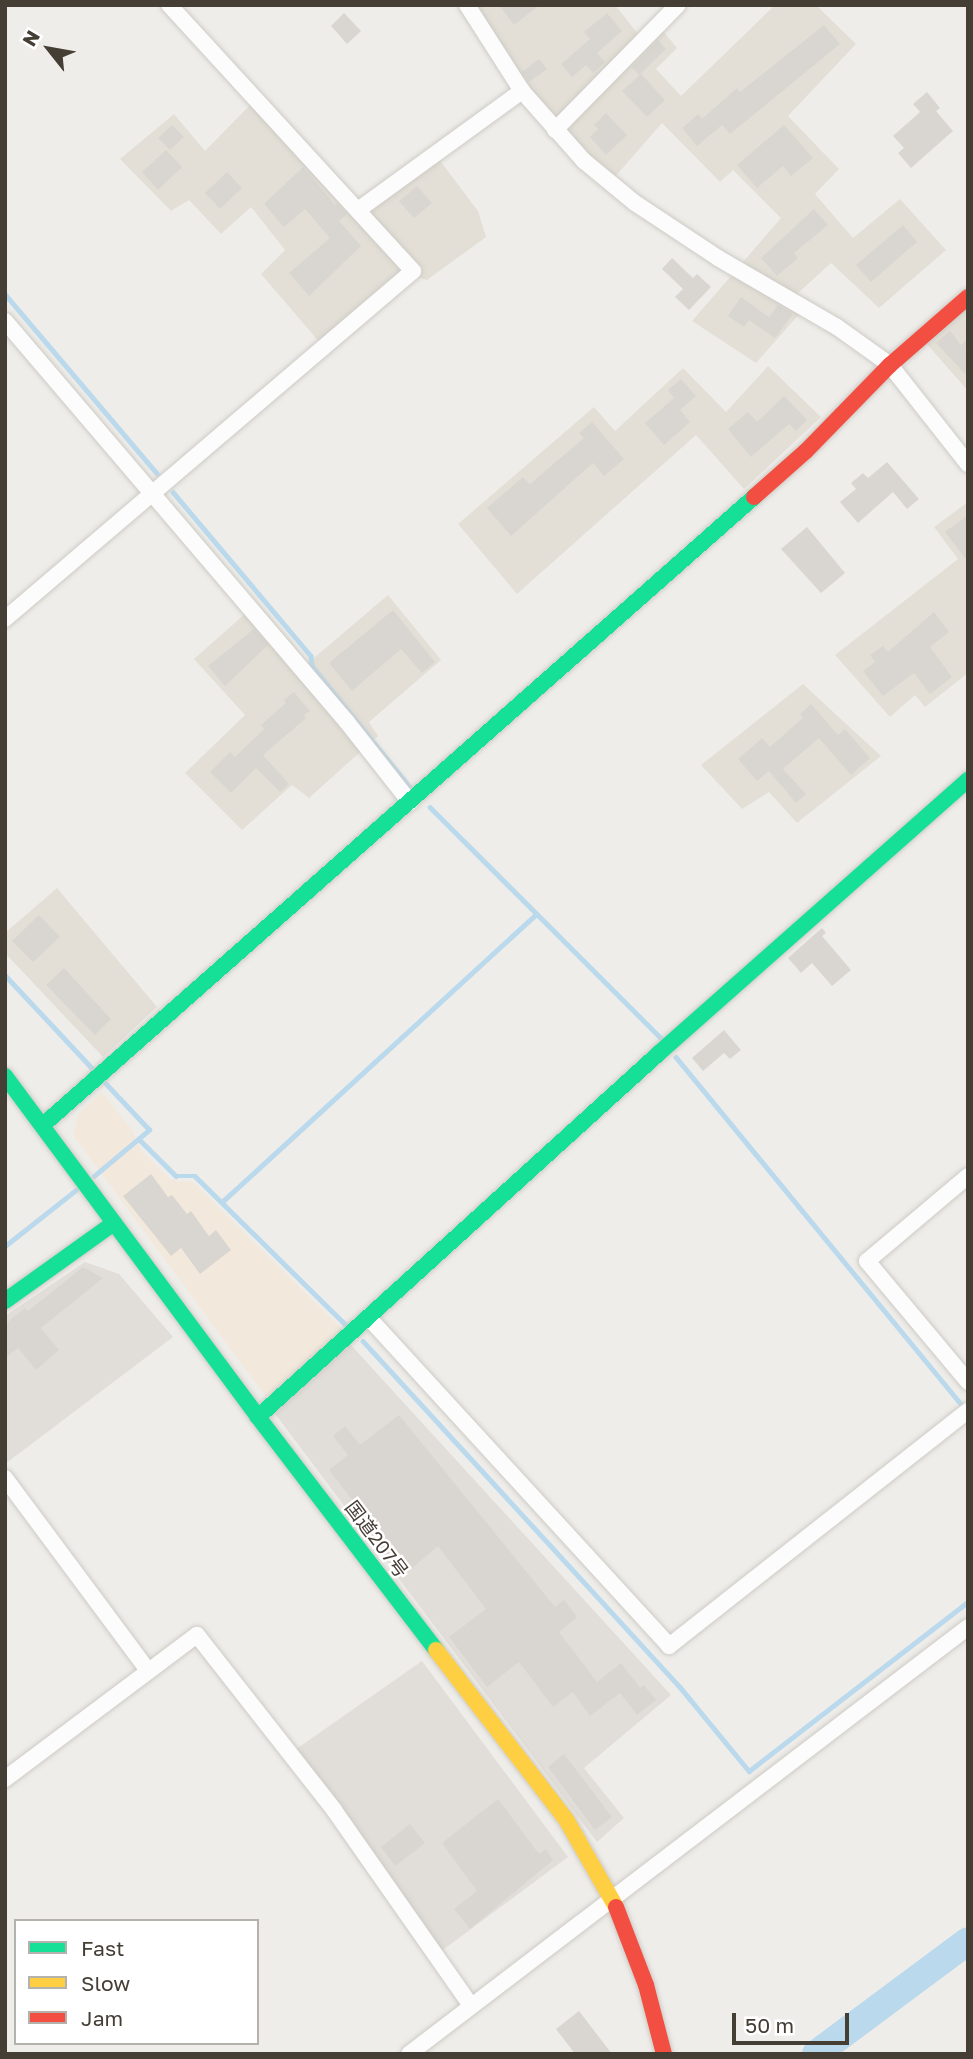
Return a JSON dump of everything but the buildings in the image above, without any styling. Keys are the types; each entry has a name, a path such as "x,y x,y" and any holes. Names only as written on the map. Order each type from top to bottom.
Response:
{"main road":[{"path":"43,1125 806,451 890,365 968,297"},
{"path":"258,1417 658,1054 968,780"},
{"name":"国道207号","path":"5,1076 258,1417 566,1821 613,1900 646,1985 664,2054"},
{"path":"5,1301 114,1223"}],"street":[{"path":"5,619 413,271 169,5"},
{"path":"467,5 522,91 584,161 635,203 718,258 837,327 890,365 968,464"},
{"path":"555,130 678,5"},
{"path":"358,210 522,91"},
{"path":"5,321 346,722 410,802"},
{"path":"968,1176 867,1261 968,1382"},
{"path":"368,1317 669,1646 968,1411"},
{"path":"5,1478 147,1670"},
{"path":"409,2054 968,1627"},
{"path":"5,1779 197,1635 334,1810 471,2006"}],"shaded area":[{"path":"460,5 615,5 639,35 654,20 677,48 656,69 681,96 775,5 816,5 856,44 788,116 839,169 815,194 853,238 900,199 946,250 879,308 831,263 797,294 808,304 756,363 692,321 781,218 733,170 720,182 662,123 606,187"},
{"path":"260,95 358,202 432,150 478,211 486,237 427,280 416,277 327,351 261,274 285,250 251,207 221,234 189,200 171,211 120,159 174,114 205,151"},
{"path":"968,308 968,391 926,343"},
{"path":"768,366 821,417 744,489 696,435 517,594 458,524 594,407 615,431 683,368 726,412"},
{"path":"968,502 968,673 925,707 915,695 890,717 835,655 958,559 934,527"},
{"path":"388,595 441,660 369,722 378,736 309,798 292,785 242,830 185,773 245,715 194,659 257,603 308,663"},
{"path":"803,684 881,756 797,823 769,792 742,809 701,765"},
{"path":"57,888 157,1007 103,1057 5,953 5,933"},
{"path":"102,1092 133,1131 141,1151 170,1180 193,1182 343,1330 266,1397 73,1135 78,1114"},
{"path":"85,1262 119,1274 173,1337 5,1464 5,1316"},
{"path":"350,1344 671,1695 584,1768 624,1818 597,1842 273,1411"},
{"path":"422,1661 568,1857 440,1952 295,1750"}],"waterway":[{"path":"5,294 157,473"},
{"path":"173,492 311,656 312,666 410,787"},
{"path":"430,807 661,1038"},
{"path":"222,1202 536,914"},
{"path":"5,975 94,1070"},
{"path":"676,1057 962,1405"},
{"path":"94,1176 149,1130 104,1082"},
{"path":"140,1140 176,1176 195,1176 345,1324"},
{"path":"5,1246 76,1190"},
{"path":"363,1341 680,1687 749,1771 968,1602"},
{"path":"816,2054 968,1941"}],"traffic: fast":[{"path":"43,1125 754,497"},
{"path":"258,1417 658,1054 968,780"},
{"path":"5,1076 258,1417 436,1650"},
{"path":"5,1301 114,1223"}],"traffic: slow":[{"path":"436,1650 567,1821 616,1907"}],"traffic: jam":[{"path":"754,497 806,451 890,365 968,297"},
{"path":"616,1907 646,1985 664,2054"}]}
